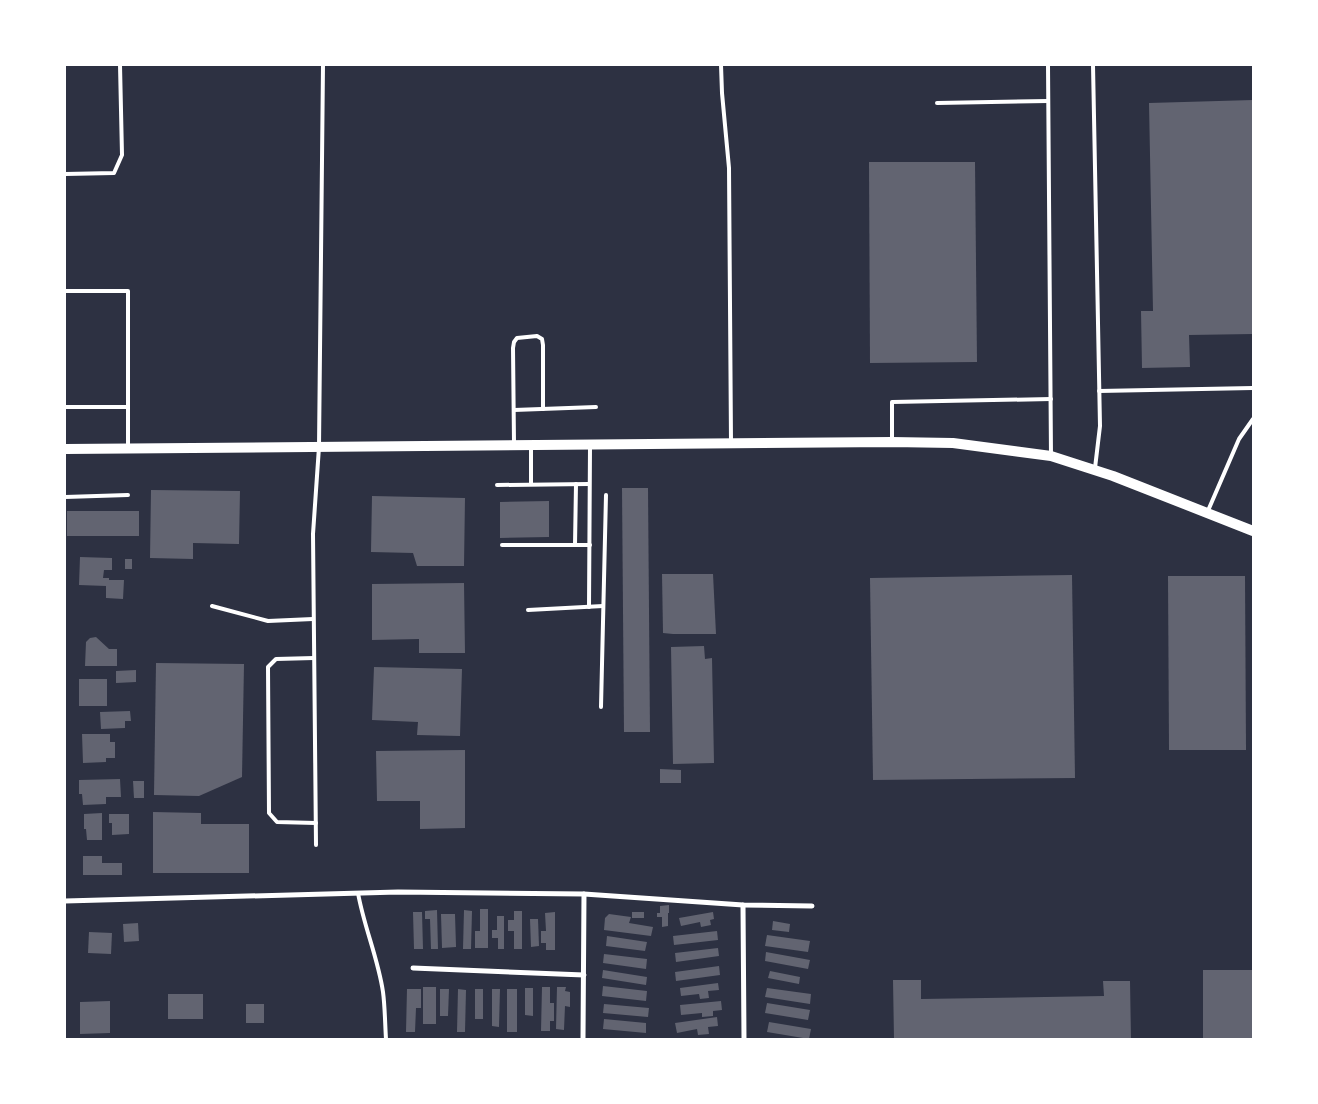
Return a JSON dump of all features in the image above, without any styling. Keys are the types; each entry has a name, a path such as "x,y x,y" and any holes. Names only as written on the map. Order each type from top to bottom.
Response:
{"main road":[{"path":"65,449 953,443 1051,456 1095,470 1253,531"}],"street":[{"path":"65,901 398,892 584,894 743,905 812,906"},
{"path":"583,1039 584,894"},
{"path":"743,905 744,1039"},
{"path":"413,968 584,975"}],"lane":[{"path":"65,174 114,173 122,155 120,65"},
{"path":"316,845 313,534 319,447 323,65"},
{"path":"721,65 729,168 731,444"},
{"path":"1048,65 1051,456"},
{"path":"1093,65 1100,426 1095,470"},
{"path":"937,103 1048,101"},
{"path":"65,291 128,291 128,449"},
{"path":"514,445 513,348 517,338 537,336 542,339 543,409"},
{"path":"1099,390 1253,388"},
{"path":"892,442 892,402 1051,399"},
{"path":"65,407 128,407"},
{"path":"514,410 596,407"},
{"path":"1207,513 1239,439 1253,419"},
{"path":"531,445 531,484"},
{"path":"588,607 590,445"},
{"path":"575,545 576,484"},
{"path":"497,485 589,484"},
{"path":"65,497 128,495"},
{"path":"601,707 606,495"},
{"path":"502,545 590,545"},
{"path":"212,606 268,621 314,619"},
{"path":"528,610 603,606"},
{"path":"314,658 276,659 268,667 269,813 277,822 316,823"},
{"path":"358,893 383,992 386,1039"}],"building":[{"path":"1253,100 1253,334 1189,335 1190,367 1142,368 1141,311 1153,311 1149,103"},
{"path":"869,162 975,162 977,362 870,363"},
{"path":"622,488 648,488 650,732 624,732"},
{"path":"151,490 240,491 239,544 193,543 193,559 150,558"},
{"path":"372,496 465,498 464,566 417,566 413,553 371,552"},
{"path":"549,501 549,537 500,538 500,502"},
{"path":"67,511 139,511 139,536 67,536"},
{"path":"80,557 112,558 112,570 104,570 103,578 124,580 123,599 106,598 106,586 79,585"},
{"path":"125,559 132,559 132,569 125,569"},
{"path":"662,574 713,574 716,634 663,633"},
{"path":"1072,575 1075,778 873,780 870,578"},
{"path":"1168,576 1245,576 1246,750 1169,750"},
{"path":"464,583 465,653 419,653 419,639 372,640 372,584"},
{"path":"96,637 109,649 117,649 117,666 85,666 86,642 90,638"},
{"path":"704,646 705,659 712,658 714,763 673,764 671,647"},
{"path":"156,663 244,664 242,777 199,796 154,795"},
{"path":"374,667 462,669 460,736 417,735 418,722 372,720"},
{"path":"136,670 136,682 116,683 116,671"},
{"path":"79,679 107,679 107,706 79,706"},
{"path":"130,711 131,721 125,721 125,728 101,729 100,712"},
{"path":"82,734 110,734 110,742 115,742 115,758 106,758 106,762 83,763"},
{"path":"465,750 465,828 420,829 420,801 377,801 376,751"},
{"path":"660,769 681,770 681,783 660,783"},
{"path":"120,779 121,797 106,797 106,804 83,805 82,794 79,794 79,780"},
{"path":"133,781 144,781 144,798 134,798"},
{"path":"153,812 201,813 201,824 249,824 249,873 153,873"},
{"path":"102,813 102,840 87,840 86,829 84,829 84,814"},
{"path":"109,814 129,814 129,834 112,835 112,823 109,823"},
{"path":"83,856 102,856 102,863 122,863 122,875 83,875"},
{"path":"669,905 668,926 662,927 662,917 657,917 657,913 660,913 660,906"},
{"path":"480,909 488,909 488,948 475,948 475,931 480,931"},
{"path":"437,910 438,949 431,949 430,919 425,919 425,911"},
{"path":"464,910 472,911 471,949 463,949"},
{"path":"514,911 522,911 522,949 514,949 514,931 508,931 508,920 514,920"},
{"path":"413,912 422,912 423,949 414,949"},
{"path":"555,912 555,950 546,950 546,943 541,943 541,931 546,931 545,913"},
{"path":"632,912 644,912 644,918 632,918"},
{"path":"713,912 714,919 710,920 711,925 701,927 700,922 681,926 679,918"},
{"path":"441,914 455,914 456,947 442,948"},
{"path":"609,914 631,917 629,923 653,927 651,936 604,930 605,918"},
{"path":"497,916 504,916 504,949 498,949 498,938 492,938 492,930 497,930"},
{"path":"530,919 538,919 539,946 531,947"},
{"path":"773,921 790,924 789,932 772,930"},
{"path":"138,923 139,941 124,942 123,924"},
{"path":"717,931 718,940 674,945 673,936"},
{"path":"89,932 112,933 111,954 88,953"},
{"path":"767,935 810,941 808,952 765,946"},
{"path":"607,936 647,942 645,951 606,946"},
{"path":"718,948 719,956 676,962 675,953"},
{"path":"766,952 810,960 808,969 765,961"},
{"path":"604,954 647,959 646,969 603,963"},
{"path":"719,966 720,975 676,981 675,972"},
{"path":"603,970 647,977 646,985 602,978"},
{"path":"1203,970 1253,970 1253,1039 1203,1039"},
{"path":"770,971 800,977 799,984 768,978"},
{"path":"893,980 921,980 921,999 1104,996 1103,981 1130,981 1131,1039 894,1039"},
{"path":"718,983 719,990 708,991 709,998 700,999 699,994 681,996 680,988"},
{"path":"603,986 647,991 646,1001 602,996"},
{"path":"423,987 436,987 436,1024 423,1024"},
{"path":"542,987 550,987 550,1003 554,1003 554,1021 550,1021 550,1031 541,1031"},
{"path":"557,987 566,987 565,991 570,992 570,1007 565,1006 564,1030 556,1029"},
{"path":"525,988 533,988 533,1016 525,1015"},
{"path":"767,988 811,994 810,1004 765,997"},
{"path":"407,989 421,989 421,1008 416,1008 415,1032 406,1032"},
{"path":"440,989 449,989 448,1016 440,1016"},
{"path":"458,989 466,990 465,1032 457,1032"},
{"path":"475,989 483,989 483,1019 475,1019"},
{"path":"492,989 500,989 499,1027 492,1026"},
{"path":"507,989 517,989 517,1032 507,1032"},
{"path":"168,994 203,994 203,1019 168,1019"},
{"path":"110,1001 110,1033 80,1034 80,1002"},
{"path":"721,1001 722,1010 713,1011 713,1016 702,1017 702,1013 681,1015 680,1005"},
{"path":"767,1003 810,1010 808,1020 765,1013"},
{"path":"246,1004 264,1004 264,1023 246,1023"},
{"path":"604,1004 649,1008 648,1017 603,1013"},
{"path":"717,1017 718,1026 708,1027 709,1034 698,1035 697,1029 677,1033 675,1023"},
{"path":"604,1019 646,1023 646,1033 603,1029"},
{"path":"769,1022 811,1029 809,1039 767,1032"}]}
